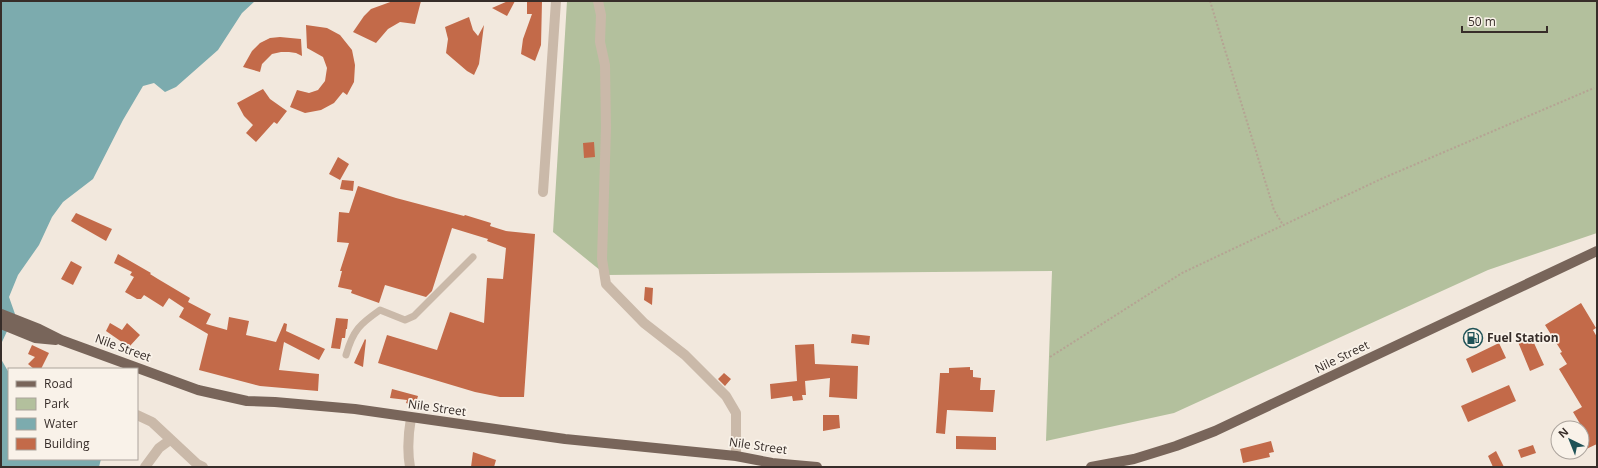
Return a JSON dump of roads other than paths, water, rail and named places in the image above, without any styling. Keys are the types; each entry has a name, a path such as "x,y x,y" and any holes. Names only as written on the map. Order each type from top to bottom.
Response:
{"main road":[{"name":"Nile Street","path":"1090,467 1134,459 1176,446 1215,431 1597,251"},
{"path":"1,314 37,333"},
{"path":"1,324 37,333"},
{"name":"Nile Street","path":"37,333 62,340 198,390 247,401 355,409 565,440 736,456 772,463 817,467"}],"street":[{"path":"543,192 556,1"},
{"path":"598,1 601,15 600,42 605,66 606,143 602,259 606,284 644,323 685,355 726,396 736,412 736,456"},
{"path":"138,415 152,422 197,464 203,467"},
{"path":"410,467 407,450 412,418"},
{"path":"145,467 159,448 170,440"}],"lane":[{"path":"346,354 355,331 364,321 380,310 405,320 414,316 473,257"}],"water":[{"path":"1,1 255,1 242,13 218,50 176,87 165,92 154,83 143,86 123,120 93,179 63,202 52,217 39,245 18,275 9,297 15,314 2,342 1,356"},
{"path":"1,359 8,371 8,460 101,460 99,467 1,467"}],"place":[{"name":"Fuel Station","path":"1473,338"}]}
